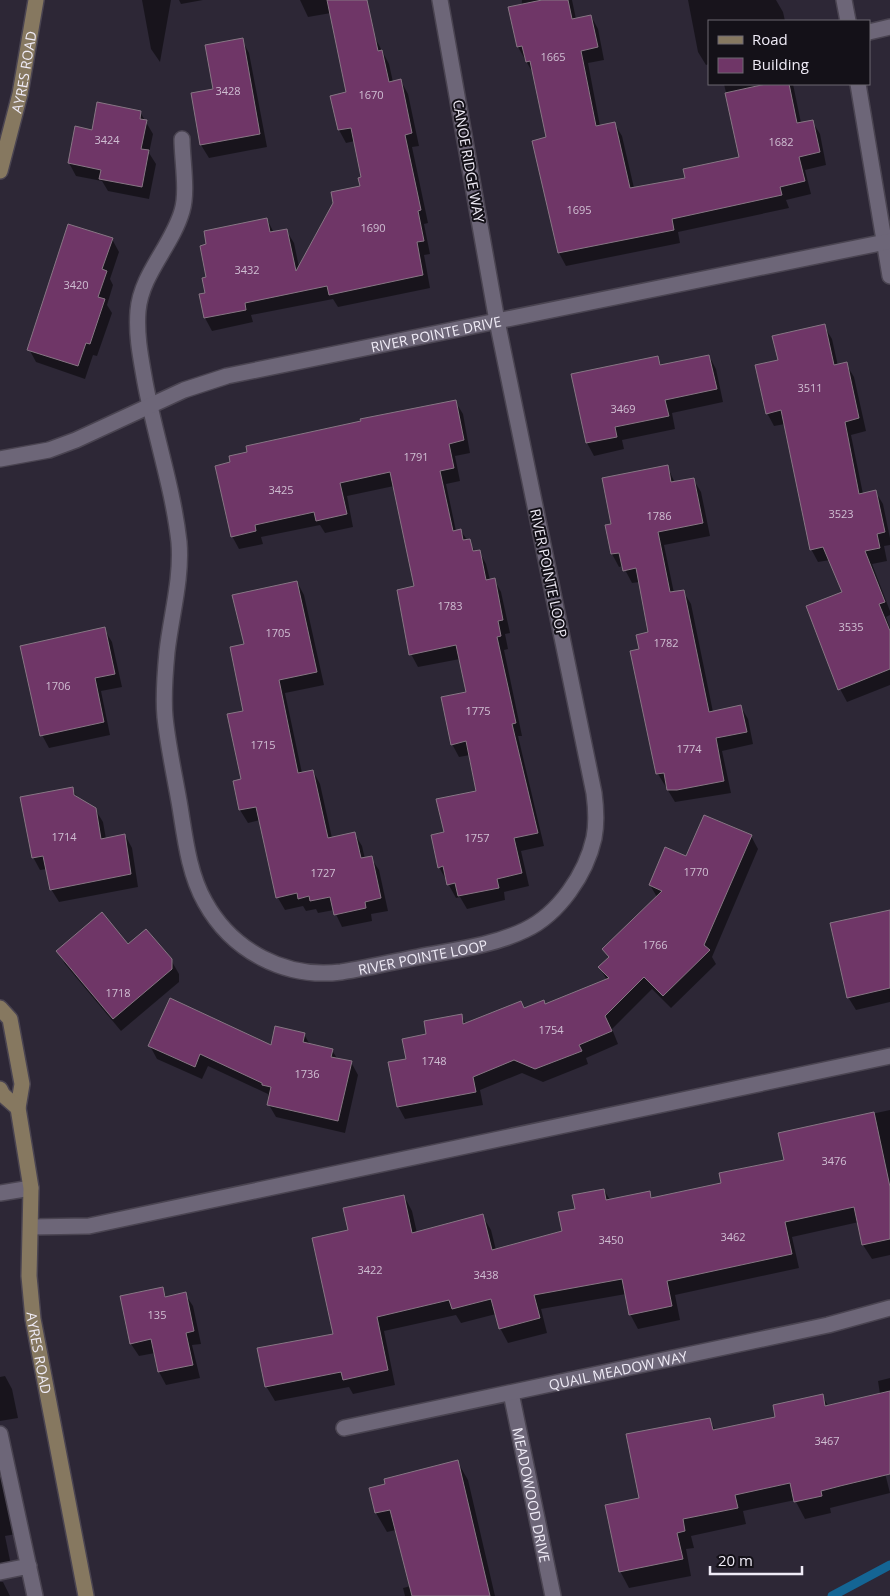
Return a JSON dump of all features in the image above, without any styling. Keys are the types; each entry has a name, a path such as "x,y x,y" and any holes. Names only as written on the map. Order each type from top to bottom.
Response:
{"street":[{"name":"AYRES ROAD","path":"0,171 20,94 36,0"},
{"name":"CANOE RIDGE WAY","path":"440,0 497,321"},
{"path":"844,0 848,20"},
{"path":"870,32 890,28"},
{"path":"858,85 887,241 890,276"},
{"name":"RIVER POINTE LOOP","path":"182,139 184,206 170,239 141,292 138,309 138,344 175,512 179,547 174,610 168,648 165,716 187,847 204,901 228,934 247,950 271,963 293,970 338,972 480,945 528,929 551,911 568,892 584,868 594,838 596,816 594,793 497,321"},
{"name":"RIVER POINTE DRIVE","path":"0,459 49,450 76,440 150,404 184,390 227,376 887,241"},
{"name":"AYRES ROAD","path":"0,1008 10,1019 22,1084 18,1108 31,1188 30,1276 34,1319 86,1596"},
{"path":"31,1227 89,1226 890,1056"},
{"path":"0,1089 3,1095 18,1108"},
{"path":"0,1193 31,1188"},
{"name":"QUAIL MEADOW WAY","path":"344,1428 828,1325 890,1308"},
{"name":"MEADOWOOD DRIVE","path":"511,1393 553,1596"},
{"path":"0,1434 35,1596"},
{"path":"0,1572 29,1566"}],"building":[{"path":"327,0 367,0 378,51 382,50 389,82 401,79 412,133 405,135 421,210 418,211 424,241 417,242 423,275 329,295 327,286 245,303 246,310 204,318 199,294 205,293 202,278 206,277 200,246 206,244 204,231 267,218 270,232 287,229 296,271 333,203 331,192 360,186 358,178 361,177 351,128 338,130 330,96 346,92"},
{"path":"542,0 568,0 572,19 591,15 598,47 581,51 596,126 615,122 630,188 685,178 683,169 739,157 725,93 761,85 789,85 797,123 813,120 820,152 799,157 805,181 780,187 782,195 672,219 674,230 558,253 532,141 546,137 530,61 526,62 522,46 517,47 508,7"},
{"path":"243,38 260,134 200,145 191,93 213,89 205,45"},
{"path":"97,102 141,111 140,119 147,120 141,149 149,150 142,187 99,179 101,170 68,163 75,126 92,130"},
{"path":"68,224 113,238 102,269 107,271 98,297 105,299 90,344 86,343 78,366 27,350"},
{"path":"825,324 834,365 847,362 859,418 845,422 859,494 876,490 885,532 877,534 880,548 865,551 885,602 879,604 890,631 890,669 838,690 806,606 842,592 823,547 810,550 781,410 766,414 755,365 778,360 772,336"},
{"path":"709,355 717,389 665,400 669,416 615,427 617,437 586,443 571,374 658,356 660,365"},
{"path":"456,400 464,440 449,444 454,468 440,471 453,531 461,529 463,540 470,539 473,551 480,550 486,580 495,578 503,620 498,621 501,636 497,637 516,723 512,724 538,833 514,838 522,873 497,879 499,888 458,896 455,883 447,885 443,866 438,868 431,835 444,832 436,799 476,791 466,741 451,745 441,697 466,692 456,645 409,655 397,590 414,586 390,472 340,483 347,514 316,521 314,512 255,525 256,531 231,537 215,466 230,462 229,456 247,452 246,446 361,421 360,419"},
{"path":"668,465 671,482 694,478 703,523 658,532 670,592 684,590 709,712 741,705 747,732 716,738 724,781 677,790 667,790 664,773 656,774 630,651 639,649 636,635 648,632 636,568 623,571 619,553 611,554 605,525 611,524 602,478"},
{"path":"297,581 317,672 279,680 298,773 313,770 328,838 355,832 361,858 372,856 381,898 365,902 366,908 334,915 330,897 310,901 309,896 298,899 297,893 276,898 256,807 239,810 233,781 241,779 227,714 243,711 230,647 244,644 232,595"},
{"path":"105,627 115,674 95,678 104,722 40,736 20,646"},
{"path":"73,787 74,795 96,808 101,839 125,834 131,874 50,890 43,856 32,858 20,797"},
{"path":"704,815 752,835 704,945 710,950 663,996 644,977 605,1016 612,1031 579,1045 582,1051 535,1069 514,1060 473,1077 476,1092 397,1107 388,1062 406,1059 402,1039 426,1034 424,1021 462,1014 463,1024 521,1001 524,1008 544,1000 545,1004 609,978 598,967 609,957 602,949 662,891 649,885 665,847 686,856"},
{"path":"890,910 890,988 847,998 830,923"},
{"path":"102,912 128,944 146,929 172,959 172,969 113,1019 56,951"},
{"path":"170,998 271,1045 275,1026 305,1033 303,1042 333,1049 331,1057 352,1061 338,1121 267,1105 271,1087 262,1085 262,1083 200,1054 195,1067 148,1046"},
{"path":"874,1112 890,1187 890,1239 862,1245 854,1207 785,1222 792,1254 667,1281 672,1306 629,1315 622,1279 534,1295 540,1318 499,1329 491,1299 452,1309 449,1300 377,1317 388,1370 343,1380 341,1372 265,1387 257,1348 333,1334 312,1238 348,1230 343,1208 404,1195 412,1233 483,1214 492,1250 562,1231 558,1212 575,1209 572,1195 604,1189 606,1200 650,1191 651,1198 721,1183 719,1173 784,1160 778,1133"},
{"path":"163,1287 165,1297 186,1292 194,1331 186,1333 193,1365 158,1372 151,1339 130,1344 120,1296"},
{"path":"890,1391 890,1474 821,1491 822,1496 794,1502 790,1483 735,1495 738,1508 683,1519 685,1531 677,1533 683,1559 619,1572 605,1505 639,1498 626,1434 710,1418 713,1430 775,1417 773,1405 823,1394 825,1406"},
{"path":"458,1460 490,1596 412,1596 390,1510 375,1513 369,1488 385,1484 384,1479"}],"waterway":[{"path":"832,1596 890,1565"}]}
